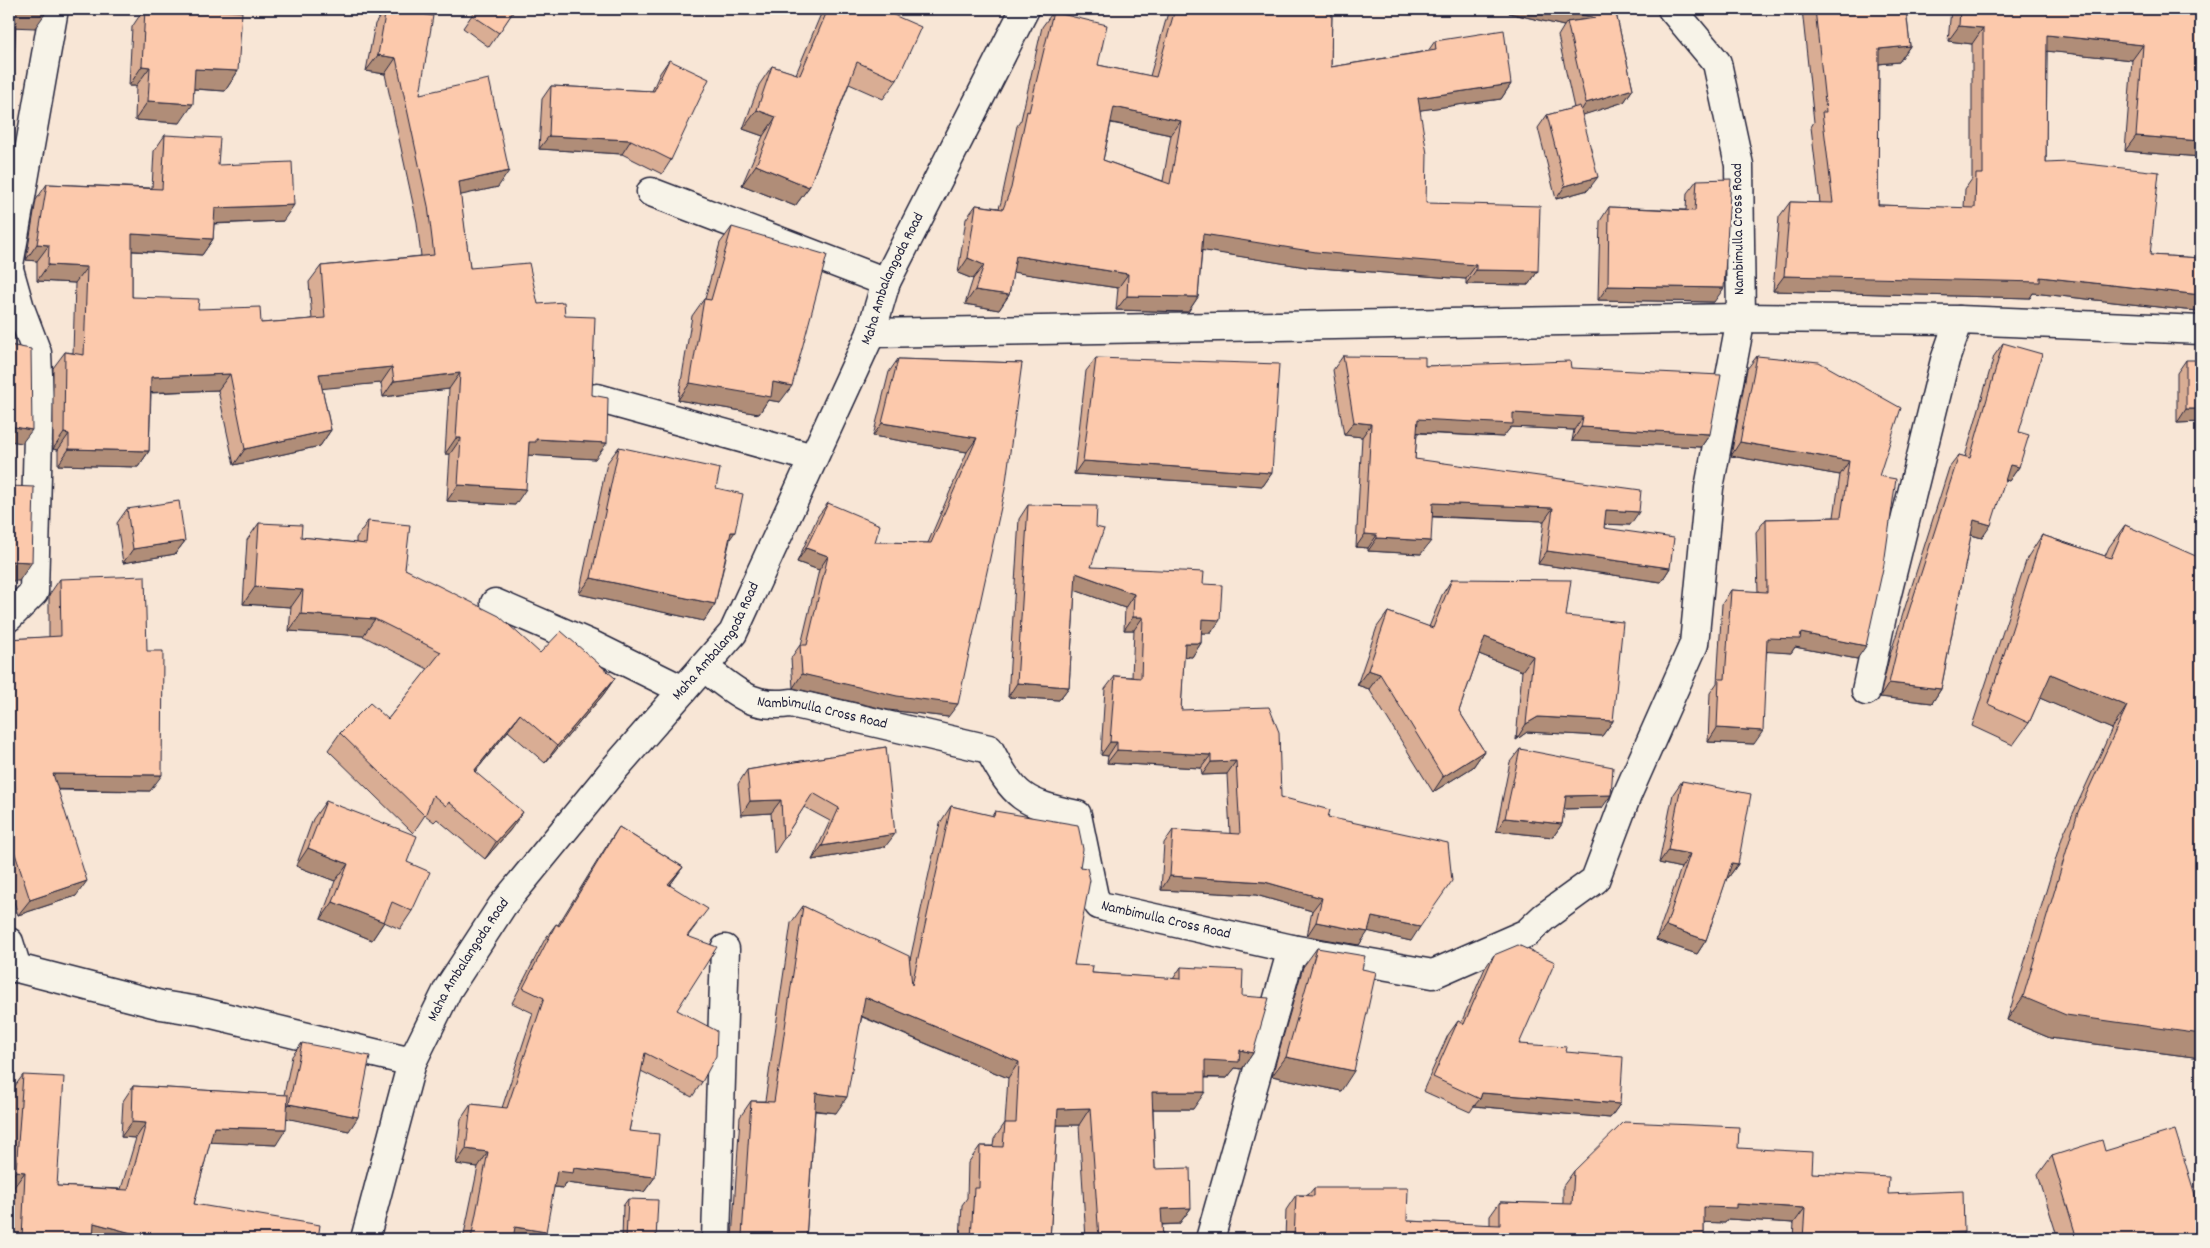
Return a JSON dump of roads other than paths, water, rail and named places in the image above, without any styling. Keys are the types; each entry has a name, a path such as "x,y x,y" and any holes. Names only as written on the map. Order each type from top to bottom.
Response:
{"street":[{"path":"9,265 54,9"},
{"name":"Maha Ambalangoda Road","path":"365,1239 412,1062 448,989 502,906 682,690 733,633 871,333 886,282 1025,9"},
{"name":"Nambimulla Cross Road","path":"703,667 751,701 760,704 791,703 990,749 1007,780 1022,797 1042,807 1077,814 1091,888 1099,905 1292,949 1433,974 1527,933 1544,917 1595,880 1627,796 1694,644 1709,488 1740,318 1739,165 1717,63 1672,9"},
{"path":"651,192 886,282"},
{"path":"9,270 20,308 37,353 39,396 34,592 9,617"},
{"path":"871,333 1740,318 1959,320 2201,330"},
{"path":"1866,691 1885,602 1945,360 1959,320"},
{"path":"597,398 812,458"},
{"path":"496,603 592,645 682,690"},
{"path":"9,942 13,968 161,1005 199,1011 412,1062"},
{"path":"716,1239 725,949"},
{"path":"1210,1239 1292,949"}]}
